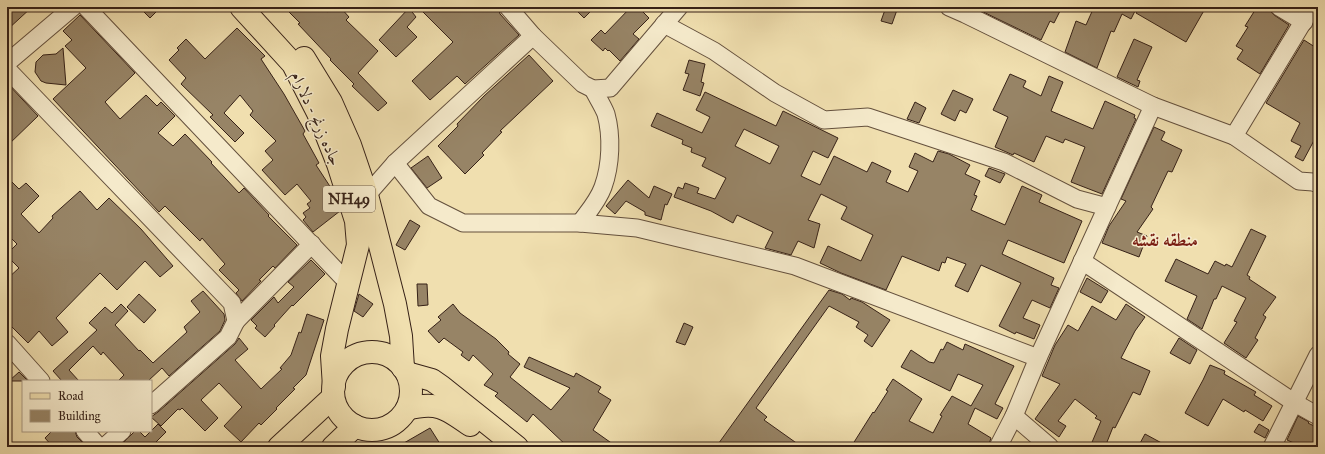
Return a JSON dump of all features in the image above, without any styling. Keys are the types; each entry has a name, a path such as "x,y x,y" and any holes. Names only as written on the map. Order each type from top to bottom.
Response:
{"main road":[{"name":"جاده زرنج - دلارام","path":"241,7 293,64 318,113 335,157 356,220 358,245 337,329 332,356 333,392"},
{"name":"جاده زرنج - دلارام","path":"261,7 300,51 331,102 350,145 367,195 395,304 401,336 405,371"},
{"path":"279,447 333,392 337,376 343,366 351,358 373,352 385,355 395,360 405,371 432,380 517,447"},
{"name":"NH49","path":"405,371 410,385 411,398 407,409"},
{"name":"NH49","path":"333,392 338,409 345,419 355,426"},
{"path":"334,447 355,426 366,430 378,430 390,426 400,419 407,409 421,405 436,406 450,411 498,447"}],"street":[{"path":"7,63 73,7"},
{"path":"86,7 348,283"},
{"path":"508,7 533,36 583,84 593,89 610,88 679,7"},
{"path":"948,7 999,30 1153,106 1234,136 1299,181 1318,184"},
{"path":"1279,7 1304,22"},
{"path":"1234,136 1312,7"},
{"path":"664,24 714,51 775,93 824,120 868,117 1004,162 1077,200 1107,206"},
{"path":"367,195 396,163 533,36"},
{"path":"7,69 232,303 236,322"},
{"path":"580,223 593,206 603,188 608,169 609,140 605,113 593,89"},
{"path":"998,447 1014,416 1038,358 1153,106"},
{"path":"396,163 429,206 463,223 580,223 637,228 795,266 1038,358"},
{"path":"152,404 228,337 236,322 312,244"},
{"path":"1082,261 1295,403 1318,416"},
{"path":"7,343 40,380"},
{"path":"1272,447 1318,355"},
{"path":"1014,416 1050,447"},
{"path":"86,432 99,447"},
{"path":"104,447 121,432"}],"building":[{"path":"7,7 32,7 7,30"},
{"path":"139,7 161,7 150,18"},
{"path":"284,7 322,7 327,12 333,7 340,7 349,17 346,20 378,51 358,73 387,103 378,111 352,86 354,84 330,60 331,59 298,24 300,23"},
{"path":"418,7 449,7 453,11 457,7 498,7 500,14 519,35 465,84 457,76 430,100 412,81 453,42"},
{"path":"573,7 595,7 584,18"},
{"path":"631,7 638,7 649,18 633,34 639,39 620,61 609,50 608,51 605,48 603,51 591,40 601,30 605,34"},
{"path":"886,7 898,7 892,24 881,21"},
{"path":"973,7 1062,7 1054,23 1050,21 1041,40"},
{"path":"1094,7 1137,7 1131,19 1122,14 1114,32 1111,31 1097,68 1065,52 1076,21 1086,25"},
{"path":"1140,7 1206,7 1186,42 1136,13"},
{"path":"1257,7 1269,7 1270,11 1274,15 1289,25 1260,74 1237,59 1243,50 1236,46 1248,27 1245,26"},
{"path":"409,8 416,17 407,27 417,37 396,57 379,40"},
{"path":"80,15 135,73 105,102 120,119 146,95 157,106 161,102 175,116 158,133 173,146 185,134 239,193 244,188 269,215 268,216 297,245 275,268 273,266 259,280 261,281 242,301 236,293 239,290 219,270 225,264 202,238 200,241 165,206 159,212 53,99 86,68 65,46 72,40 63,31"},
{"path":"237,28 265,56 261,59 284,94 305,131 303,134 319,163 316,165 333,191 340,211 313,232 303,220 306,217 303,213 310,208 307,204 311,201 297,184 285,195 262,170 273,160 265,151 276,141 250,115 253,111 240,95 224,113 244,133 235,142 210,117 213,115 181,84 186,78 169,60 179,50 177,48 186,39 205,59"},
{"path":"1134,39 1152,47 1137,80 1140,81 1138,87 1117,77"},
{"path":"1304,40 1318,49 1318,110 1314,118 1318,120 1318,133 1303,161 1295,157 1301,146 1291,141 1300,123 1266,103"},
{"path":"63,48 66,85 41,81 35,72 36,62 43,55 56,54"},
{"path":"529,55 553,81 500,131 502,132 482,153 484,155 465,174 438,146 484,96"},
{"path":"689,60 705,64 701,82 704,83 700,96 683,90 689,74 685,73"},
{"path":"1010,74 1026,81 1023,87 1041,96 1049,76 1063,82 1051,111 1093,129 1105,101 1135,115 1134,118 1136,119 1102,194 1071,182 1085,147 1065,139 1063,143 1046,136 1034,162 1014,153 1013,155 995,147 1008,117 993,110"},
{"path":"7,83 38,116 7,146"},
{"path":"953,90 973,99 966,113 960,110 955,121 941,114"},
{"path":"705,92 776,126 783,111 838,138 828,158 813,151 801,176 820,185 834,156 867,172 872,162 891,171 886,182 908,192 918,171 909,167 915,153 933,162 938,151 949,154 970,165 965,174 980,181 974,195 977,196 971,210 1005,225 1022,186 1042,195 1039,202 1082,221 1064,263 1008,240 1002,254 1054,278 1051,285 1059,288 1050,308 1032,300 1023,318 1040,325 1034,339 1016,332 1015,334 999,326 1021,283 981,265 968,292 955,286 966,264 947,257 945,263 942,262 939,271 902,256 886,290 841,273 820,263 828,246 861,261 873,235 841,219 847,207 821,194 808,220 820,224 814,248 798,241 791,255 765,248 773,232 737,215 733,223 711,211 674,197 678,187 683,189 685,183 699,188 697,193 715,199 726,178 702,166 706,158 691,152 692,148 682,144 683,140 651,126 657,113 702,133 710,117 696,110","holes":["744,129 779,146 770,164 735,146"]},
{"path":"915,102 926,108 919,123 907,119"},
{"path":"1154,127 1165,132 1161,140 1182,150 1172,172 1168,171 1151,207 1153,209 1137,232 1147,236 1139,257 1102,243 1109,226 1126,201 1121,199"},
{"path":"428,156 442,178 427,188 411,168"},
{"path":"989,168 1005,174 1000,183 985,176"},
{"path":"628,180 649,198 654,186 672,194 667,205 665,204 661,220 645,215 645,212 626,201 615,214 606,206"},
{"path":"12,182 19,189 26,183 39,196 21,214 39,233 53,218 52,216 80,191 97,210 109,198 141,229 173,266 160,277 145,261 117,290 100,273 56,318 68,332 52,346 39,331 28,343 7,322 7,279 19,268 7,256 7,254 17,244 7,234 7,187"},
{"path":"410,220 420,226 405,250 396,245"},
{"path":"1251,229 1266,236 1247,275 1250,277 1249,279 1276,297 1263,315 1266,317 1255,338 1258,340 1246,358 1224,343 1237,322 1234,321 1246,298 1222,286 1216,299 1214,299 1202,329 1187,319 1197,296 1165,281 1176,259 1208,274 1215,261 1225,266 1226,264 1232,267"},
{"path":"311,260 325,274 293,306 292,305 265,337 255,328 257,326 251,320 274,297 278,303 294,287 288,282"},
{"path":"1087,278 1108,291 1101,303 1080,292"},
{"path":"417,284 427,284 428,305 418,306"},
{"path":"829,290 842,294 850,300 851,298 862,302 890,320 872,347 864,341 868,335 856,327 859,322 829,306 756,408 767,417 764,420 802,447 716,447"},
{"path":"203,291 224,314 225,320 220,331 169,376 162,368 149,380 119,380 124,375 103,352 101,355 93,346 69,370 78,380 61,380 53,371 97,330 89,323 105,307 112,313 121,304 128,311 115,325 139,351 140,350 153,363 187,332 184,327 200,312 191,301"},
{"path":"139,294 156,310 144,323 127,307"},
{"path":"359,294 373,304 363,317 354,311"},
{"path":"453,304 460,313 496,339 509,352 508,354 520,364 510,377 551,410 570,388 524,367 529,357 574,377 576,373 601,387 598,392 611,400 593,430 617,447 568,447 533,414 527,422 495,396 498,393 484,385 493,374 473,355 469,361 461,355 463,352 444,338 439,343 428,331 441,320 438,317"},
{"path":"1126,304 1145,317 1135,331 1121,358 1150,371 1140,395 1133,392 1115,428 1113,427 1105,447 1090,447 1101,421 1095,418 1097,416 1075,399 1058,421 1066,426 1059,437 1035,419 1060,384 1042,376 1055,345 1068,325 1078,331 1092,306 1116,320"},
{"path":"307,314 324,320 306,375 293,388 295,389 276,408 277,409 261,425 259,423 241,442 224,426 242,407 219,383 201,400 218,418 205,431 182,408 180,410 178,409 161,426 152,418 152,416 235,344 239,338 248,349 235,360 261,389 282,369 280,368 291,355 299,332 301,333"},
{"path":"684,323 693,327 685,345 676,342"},
{"path":"1179,338 1197,350 1190,364 1170,353"},
{"path":"947,342 963,350 965,344 1014,366 995,404 1003,408 997,419 975,408 968,424 991,438 988,447 851,447 888,391 886,390 893,379 922,399 909,421 933,433 942,416 940,415 952,396 971,406 983,385 958,374 950,391 901,367 911,350 929,362 934,363 941,349 943,350"},
{"path":"1210,365 1225,371 1224,374 1256,392 1254,395 1272,406 1263,421 1245,410 1244,412 1223,399 1208,426 1185,413"},
{"path":"19,372 27,380 22,381 9,381"},
{"path":"1298,416 1318,428 1318,447 1303,447 1287,440"},
{"path":"158,424 166,432 153,445 155,447 119,447 134,432 140,432 145,437 152,432"},
{"path":"1259,424 1269,430 1265,438 1254,432"},
{"path":"430,428 442,447 397,447"},
{"path":"51,432 75,432 77,437 82,442 77,447 53,447 45,438"},
{"path":"1145,434 1169,447 1138,447"}],"district":[{"name":"منطقه نقشه","path":"1165,240"}]}
